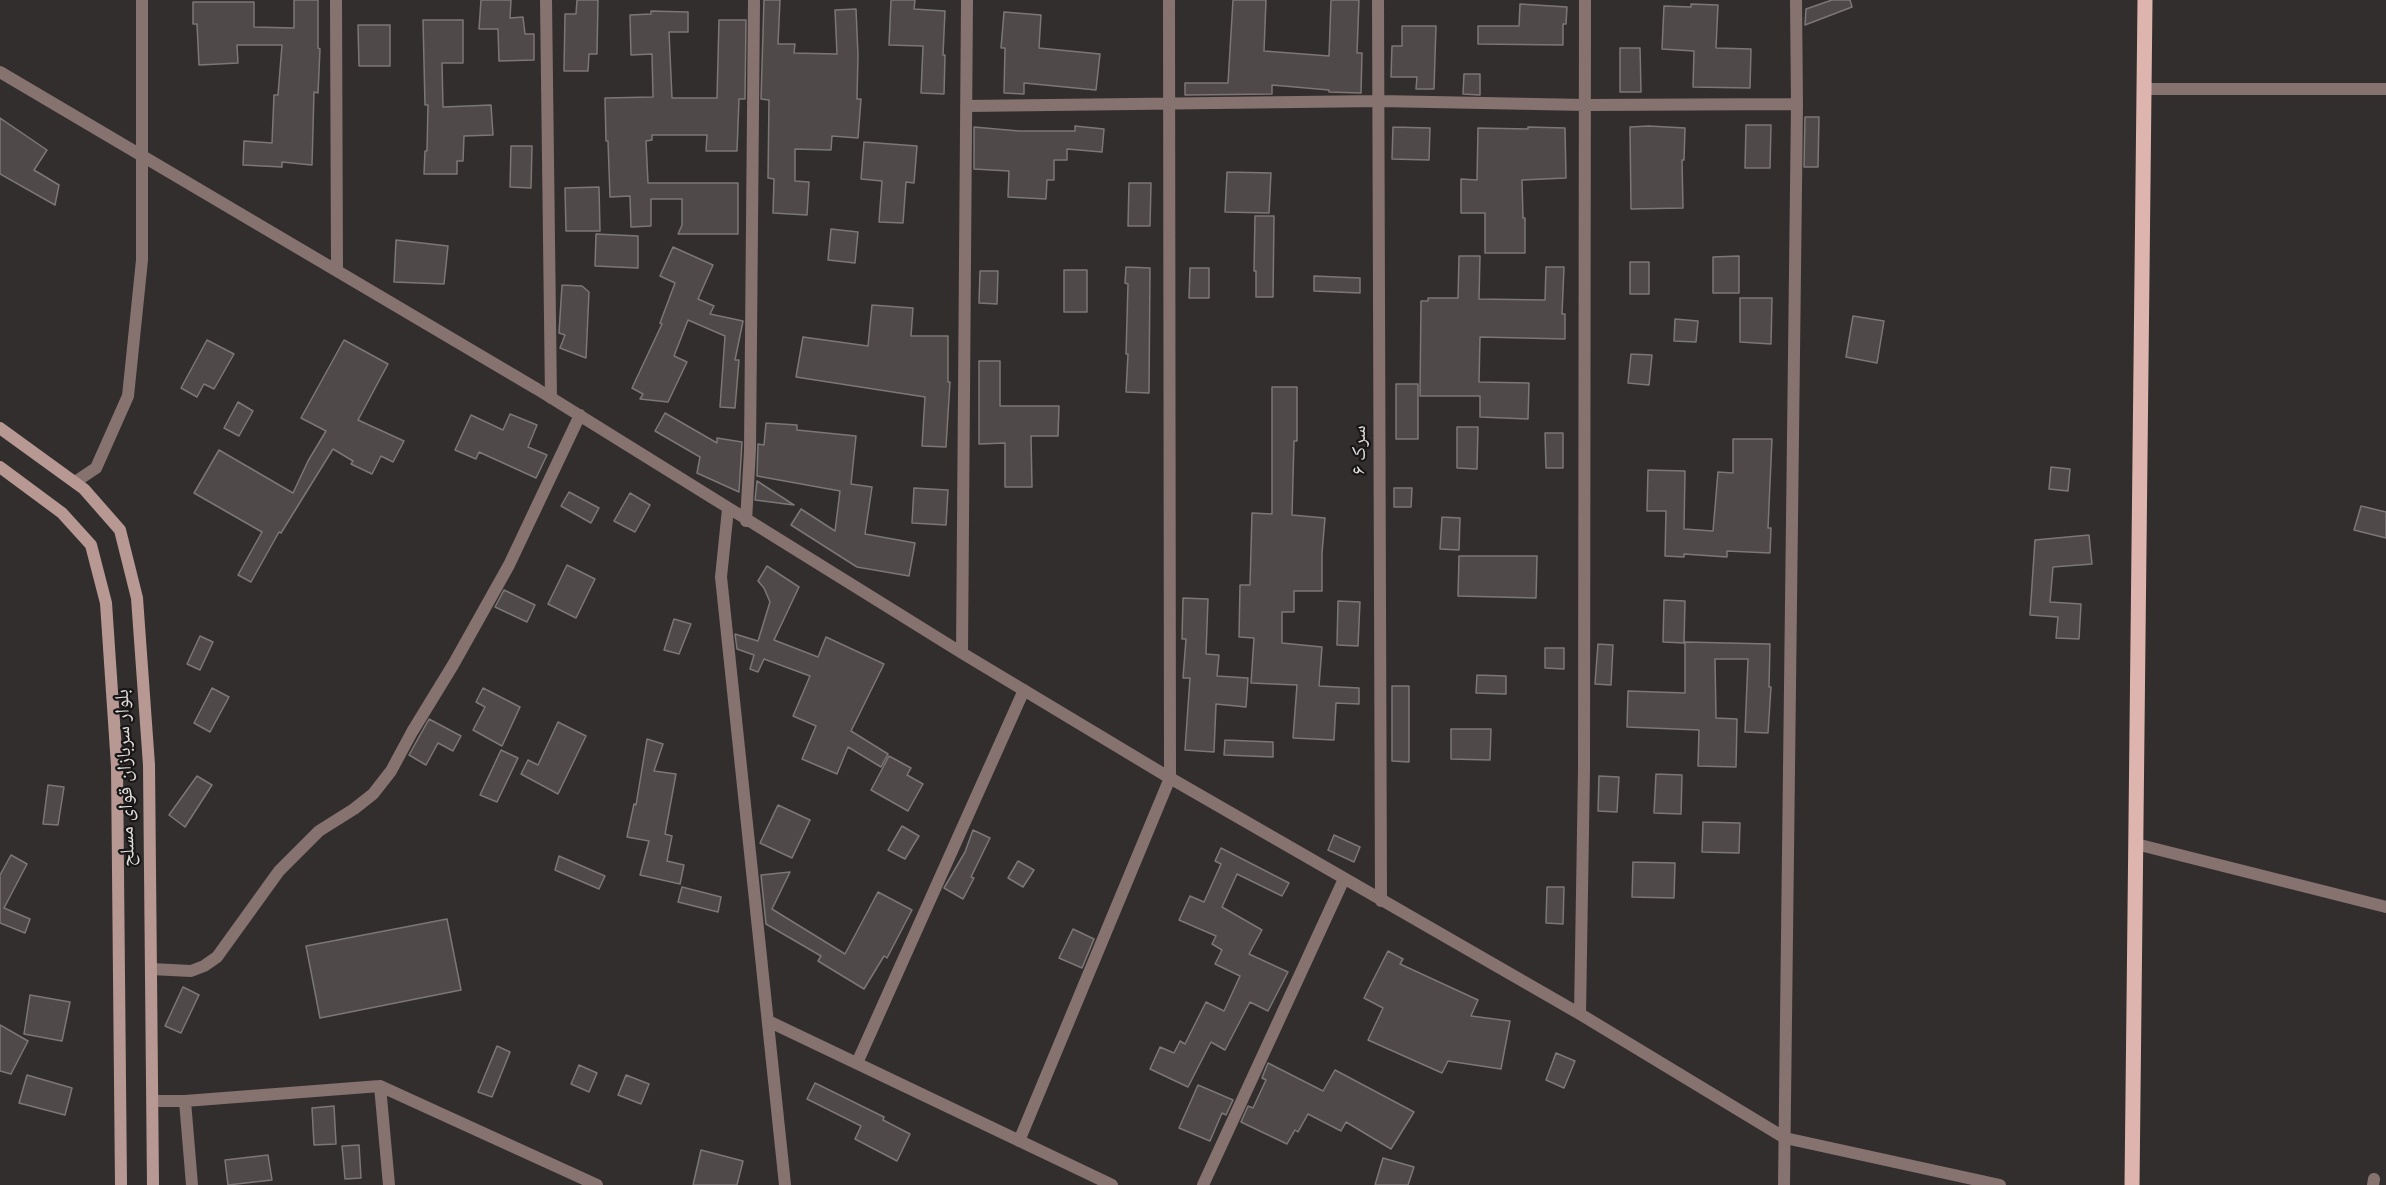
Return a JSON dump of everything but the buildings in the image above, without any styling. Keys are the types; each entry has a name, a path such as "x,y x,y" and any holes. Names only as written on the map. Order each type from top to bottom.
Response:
{"main road":[{"path":"2132,1185 2145,0"},
{"name":"بلوار سربازان قوای مسلح","path":"0,428 84,489 120,530 137,598 149,765 153,1185"},
{"name":"بلوار سربازان قوای مسلح","path":"0,467 62,513 91,545 106,603 117,766 121,1185"}],"street":[{"path":"75,482 96,468 128,396 142,260 142,0"},
{"path":"336,0 337,271"},
{"path":"546,0 552,398"},
{"path":"746,520 750,450 754,0"},
{"path":"962,653 966,0"},
{"path":"1019,1141 1170,778 1169,0"},
{"name":"سرک ۶","path":"1378,0 1381,901"},
{"path":"1580,1014 1584,770 1585,0"},
{"path":"1784,1185 1797,104 1796,0"},
{"path":"0,72 552,398 962,653 1170,778 1580,1014 1785,1138 2000,1185"},
{"path":"2144,89 2386,89"},
{"path":"967,106 1380,101 1586,105 1797,104"},
{"path":"151,969 191,971 217,957 279,871 319,831 374,794 392,771 412,732 509,566 579,416"},
{"path":"728,509 721,577 785,1185"},
{"path":"857,1063 1024,690"},
{"path":"2136,844 2386,907"},
{"path":"1203,1185 1344,879"},
{"path":"768,1021 1112,1185"},
{"path":"153,1101 185,1101 380,1086 584,1182 597,1185"},
{"path":"380,1086 389,1185"},
{"path":"185,1101 192,1185"},
{"path":"1084,1172 1084,1185"}]}
